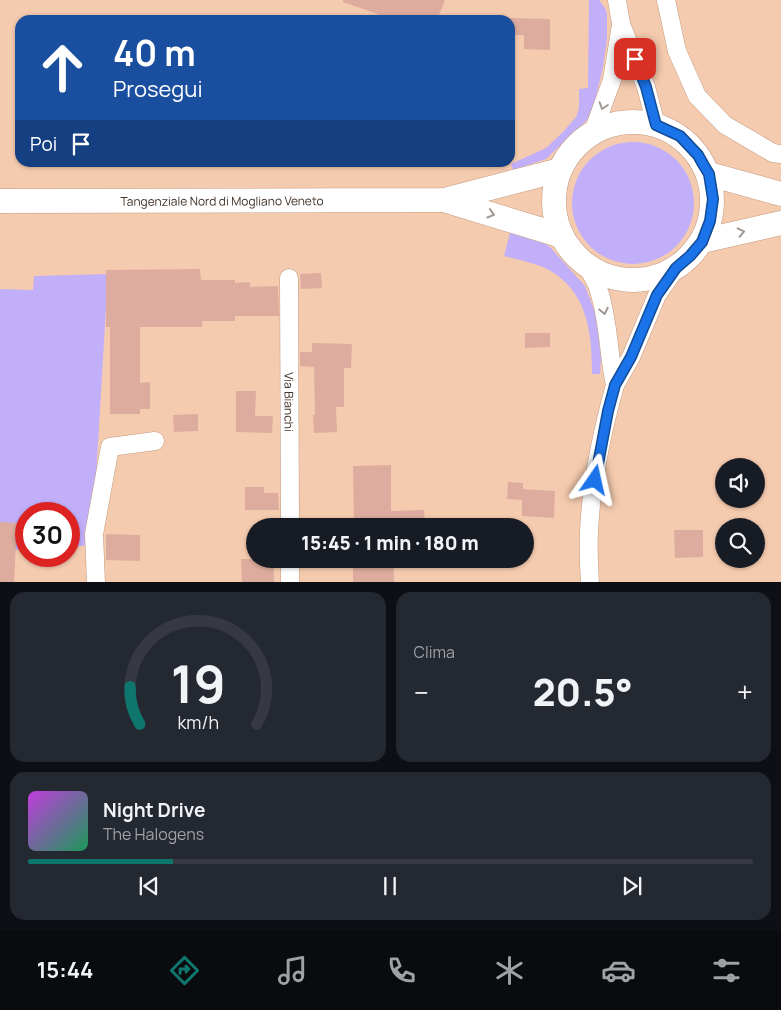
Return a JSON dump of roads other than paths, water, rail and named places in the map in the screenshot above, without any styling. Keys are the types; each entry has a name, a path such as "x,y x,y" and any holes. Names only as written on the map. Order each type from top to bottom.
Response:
{"main road":[{"path":"635,122 656,125 680,136 698,155 709,174 713,199 710,221 702,242 676,268 659,276 640,280 622,280 604,275 587,266 573,252 562,236 556,220 554,203 555,186 560,170 568,155 593,132 614,124 635,122"},
{"path":"444,200 560,170"},
{"path":"709,174 781,194"},
{"path":"444,200 562,236"},
{"name":"Tangenziale Nord di Mogliano Veneto","path":"0,201 444,200"},
{"path":"702,242 781,223"}],"street":[{"path":"617,0 621,24 646,87 656,125"},
{"path":"666,0 677,51 697,96 725,125 773,153 781,154"},
{"path":"593,132 612,80 621,24"},
{"path":"587,266 599,289 605,313 615,385"},
{"path":"590,582 588,534 592,497 608,411 615,385 631,357 657,295 676,268"},
{"name":"Via Bianchi","path":"289,278 290,518"},
{"path":"96,582 94,534 110,447 155,441"},
{"path":"290,568 290,582"}]}
